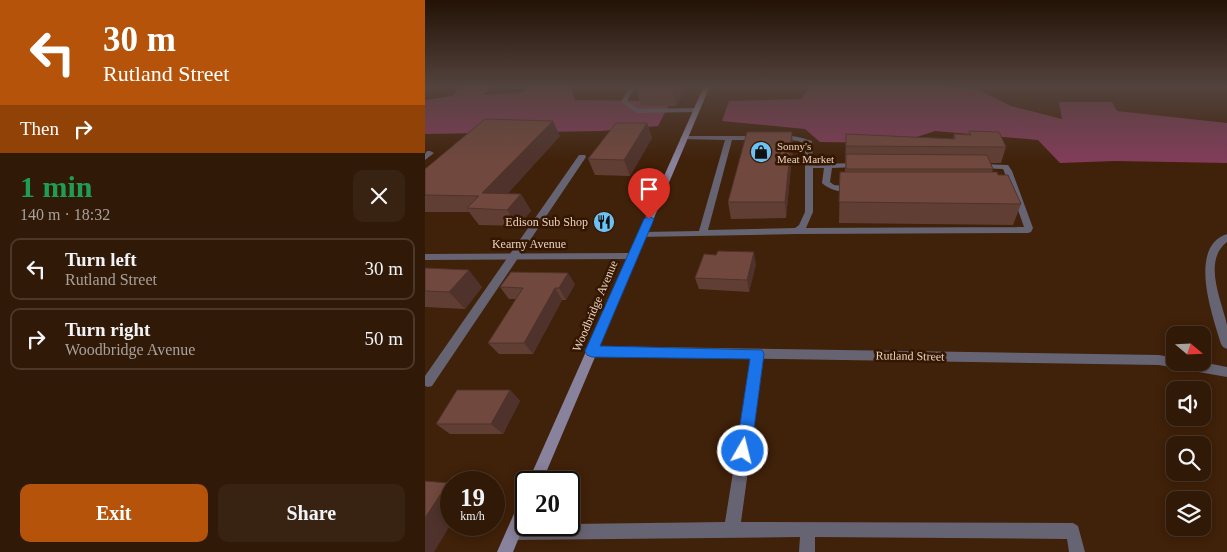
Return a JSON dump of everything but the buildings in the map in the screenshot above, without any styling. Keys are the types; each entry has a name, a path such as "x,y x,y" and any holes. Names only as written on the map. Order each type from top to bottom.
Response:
{"main road":[{"name":"Woodbridge Avenue","path":"540,471 695,112"},
{"path":"505,552 515,528"}],"street":[{"path":"684,138 768,138 807,141 809,143 808,217 797,231"},
{"path":"703,233 729,138"},
{"path":"428,382 515,257 582,156"},
{"path":"809,166 868,165"},
{"path":"828,166 825,183 843,189 863,189"},
{"path":"642,235 797,231 1024,231 1029,228 1005,167 971,166"},
{"path":"1005,189 1015,189"},
{"path":"1227,237 1223,239 1211,256 1210,287 1227,344"},
{"name":"Kearny Avenue","path":"425,257 633,256"},
{"name":"Rutland Street","path":"592,351 1159,360 1227,372"},
{"path":"732,529 758,354"},
{"path":"513,532 732,529 1073,531 1077,552"},
{"path":"807,529 807,552"}],"shaded area":[{"path":"425,112 665,112 658,126 601,131 425,134"},
{"path":"725,112 1034,112 1062,119 1061,112 1124,112 1227,123 1227,163 1115,161 1060,163 1038,140 935,131 899,143 820,142 805,129 722,121"}],"place":[{"name":"Sonny's Meat Market","path":"761,152"},
{"name":"Edison Sub Shop","path":"604,222"}],"route":[{"path":"649,219 592,351 758,354 743,451"}]}
